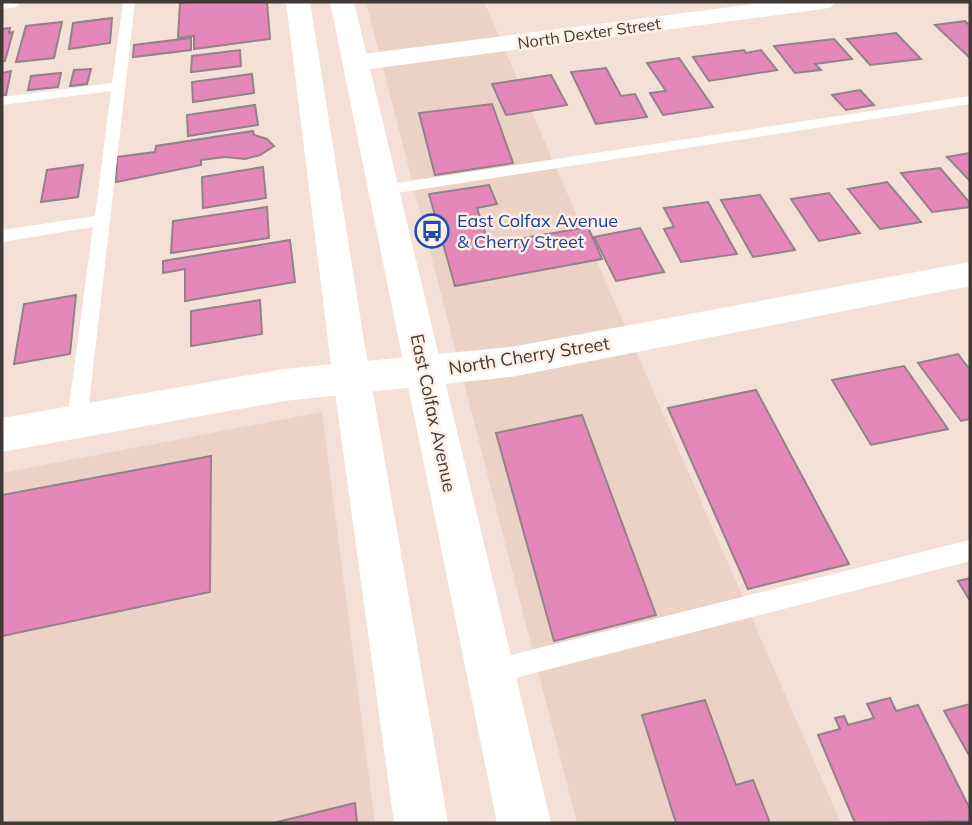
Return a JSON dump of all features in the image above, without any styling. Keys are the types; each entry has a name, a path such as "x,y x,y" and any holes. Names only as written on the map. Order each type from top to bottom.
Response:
{"main road":[{"path":"2,2 8,2"},
{"path":"298,2 421,823"},
{"name":"East Colfax Avenue","path":"342,2 524,823"},
{"name":"North Dexter Street","path":"355,63 823,2"},
{"name":"North Cherry Street","path":"2,435 264,387 511,362 970,274"}],"lane":[{"path":"77,421 129,2"},
{"path":"2,101 120,86"},
{"path":"384,190 970,100"},
{"path":"2,236 103,220"},
{"path":"491,672 970,550"}],"shaded area":[{"path":"366,2 484,2 841,823 577,823"},
{"path":"322,412 375,823 2,823 2,473"}],"building":[{"path":"267,2 270,39 194,49 194,36 178,38 180,3"},
{"path":"112,18 110,43 69,49 73,23"},
{"path":"965,21 970,26 970,58 935,25"},
{"path":"62,22 54,58 16,62 26,26"},
{"path":"10,28 9,33 13,32 5,61 2,61 2,29"},
{"path":"896,33 921,59 870,65 847,39"},
{"path":"191,38 191,50 133,57 134,45"},
{"path":"834,39 852,59 815,64 821,70 795,73 774,46"},
{"path":"240,50 241,66 191,72 192,56"},
{"path":"744,50 746,53 761,50 777,70 709,81 693,57"},
{"path":"679,58 713,107 663,115 650,93 666,91 647,63"},
{"path":"606,68 621,96 635,94 647,117 596,124 571,72"},
{"path":"91,69 87,84 70,86 74,70"},
{"path":"11,71 6,95 2,95 2,73"},
{"path":"61,73 58,87 28,90 31,76"},
{"path":"252,74 254,93 193,102 192,82"},
{"path":"551,75 567,105 506,115 492,84"},
{"path":"860,90 874,105 846,110 832,95"},
{"path":"492,104 513,163 435,175 419,113"},
{"path":"255,105 258,125 188,136 187,115"},
{"path":"253,131 254,135 267,139 274,146 260,155 245,159 225,157 201,160 201,165 116,182 117,157 155,152 156,146"},
{"path":"970,153 970,181 947,157"},
{"path":"83,165 78,197 41,202 47,170"},
{"path":"263,167 266,198 203,208 202,177"},
{"path":"940,168 970,203 970,207 932,212 901,173"},
{"path":"887,182 921,222 880,229 848,189"},
{"path":"489,185 497,204 477,208 489,244 588,227 602,259 455,286 429,194"},
{"path":"829,193 860,233 819,241 791,199"},
{"path":"760,195 795,250 753,257 721,200"},
{"path":"708,202 737,254 681,262 664,229 674,227 664,208"},
{"path":"267,207 269,238 171,253 173,221"},
{"path":"640,228 664,272 616,281 594,237"},
{"path":"290,240 295,282 185,301 185,269 163,273 163,261"},
{"path":"76,295 70,354 14,364 24,304"},
{"path":"260,300 262,334 191,346 191,311"},
{"path":"958,354 970,370 970,419 961,421 918,363"},
{"path":"904,366 948,429 871,445 832,380"},
{"path":"756,390 849,564 748,589 668,408"},
{"path":"582,415 656,615 554,641 496,433"},
{"path":"211,456 210,592 2,636 2,495"},
{"path":"970,578 970,601 958,581"},
{"path":"890,698 896,711 918,705 970,809 970,821 855,823 818,735 840,729 835,718 844,716 848,725 874,718 867,704"},
{"path":"705,700 736,785 753,780 770,823 676,823 642,715"},
{"path":"970,704 970,757 944,711"},
{"path":"355,803 357,823 273,823"}],"place":[{"name":"East Colfax Avenue & Cherry Street","path":"432,231"}]}
